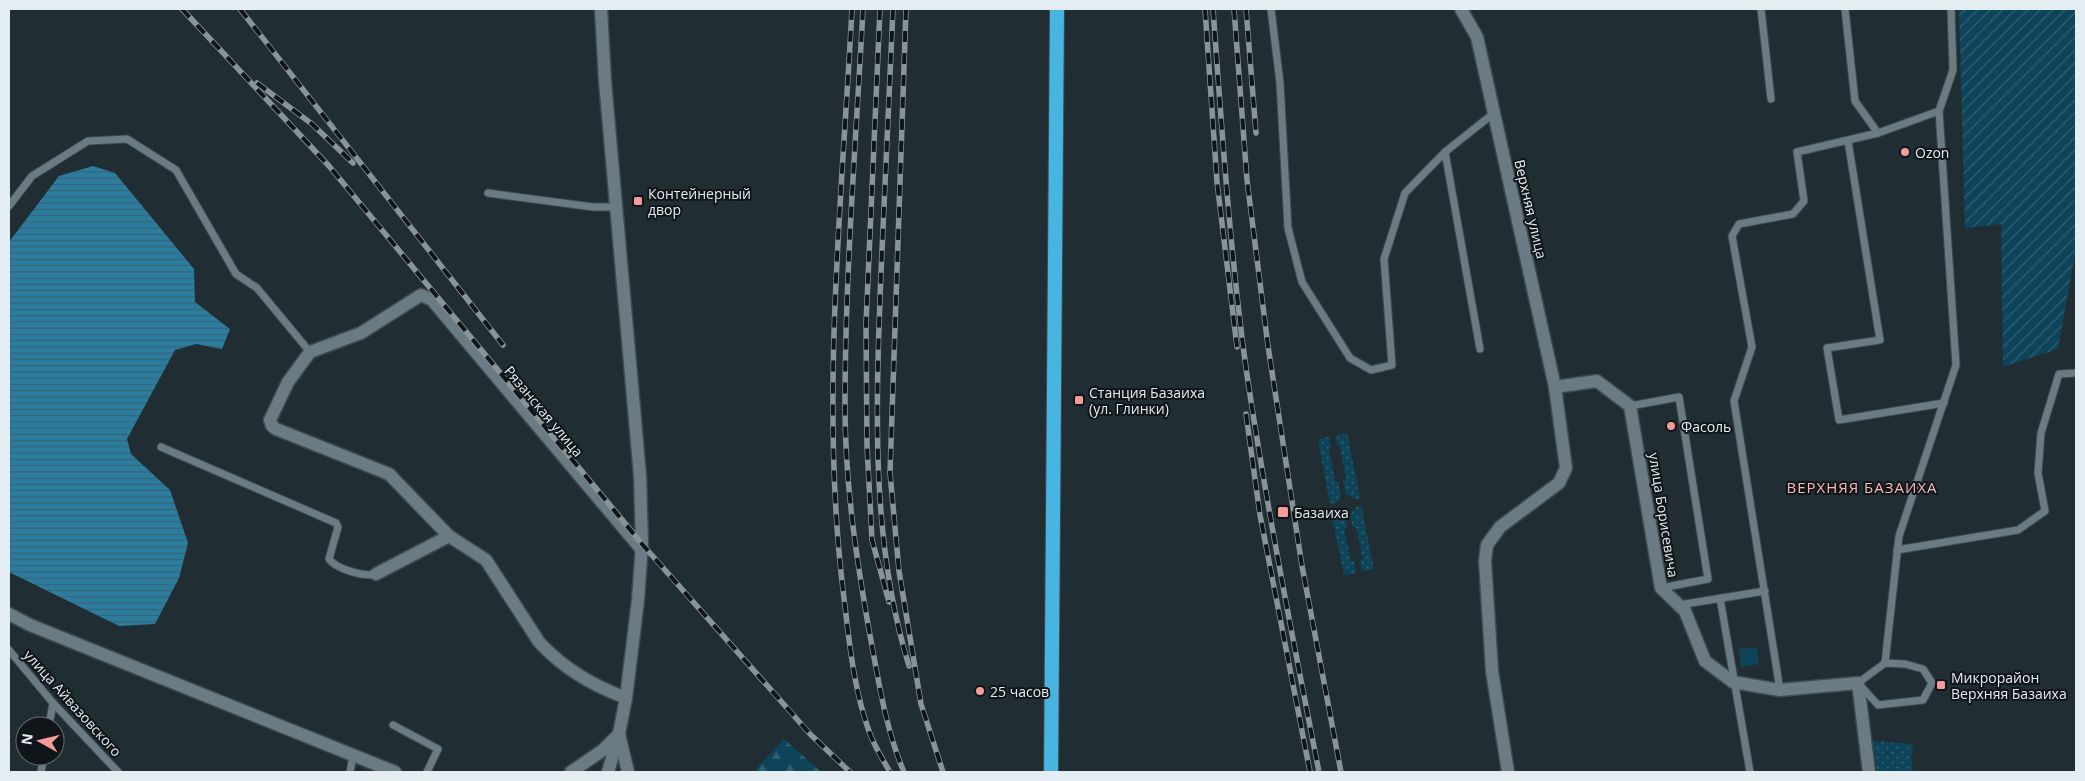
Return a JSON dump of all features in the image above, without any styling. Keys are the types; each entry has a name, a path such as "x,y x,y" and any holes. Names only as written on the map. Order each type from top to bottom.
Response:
{"highway":[{"path":"1051,772 1057,9"}],"street":[{"path":"601,9 605,81 640,476 642,550 626,698 619,734 608,772"},
{"name":"Верхняя улица","path":"1461,9 1477,37 1555,387"},
{"name":"Рязанская улица","path":"310,352 362,333 421,295 432,300 642,550"},
{"path":"310,352 288,382 270,420 272,426 389,474 449,536 486,560 539,642 549,653 590,683 626,698"},
{"path":"1508,772 1492,672 1485,561 1487,545 1500,527 1559,483 1566,468 1555,387 1597,381 1630,406"},
{"name":"улица Борисевича","path":"1630,406 1661,588 1685,612 1705,661 1733,682 1780,690 1858,683"},
{"path":"376,574 449,536"},
{"path":"9,614 30,625 395,772"},
{"path":"1858,683 1869,772"},
{"path":"571,772 603,750 619,734"},
{"path":"619,734 628,772"}],"lane":[{"path":"1272,9 1280,83 1288,228 1302,282 1350,358 1371,370 1392,365 1384,260 1405,193 1445,152 1494,113"},
{"path":"1761,9 1771,99"},
{"path":"1845,9 1856,101 1878,133"},
{"path":"1885,662 1899,536 1956,366 1939,112 1952,70 1951,9"},
{"path":"1780,690 1734,401 1752,347 1732,236 1739,224 1793,214 1804,201 1797,152 1878,133 1939,112"},
{"path":"9,206 32,176 88,141 127,139 176,170 236,274 257,288 310,352"},
{"path":"1848,141 1880,340 1827,348 1839,420 1944,402"},
{"path":"1445,152 1480,349"},
{"path":"488,193 593,207 617,207"},
{"path":"1898,550 2018,530 2045,511 2038,473 2041,433 2059,374 2076,373"},
{"path":"1630,406 1679,397 1708,579 1661,588"},
{"path":"161,447 336,523 338,527 329,559 333,564 367,576 376,574"},
{"path":"1678,605 1765,592"},
{"path":"1720,598 1750,772"},
{"name":"улица Айвазовского","path":"9,650 53,704 118,772"},
{"path":"1885,662 1905,664 1923,669 1932,683 1923,700 1878,705 1858,683 1885,662"},
{"path":"51,716 53,704"},
{"path":"393,725 438,749 427,772"},
{"path":"350,772 353,756"}],"green space":[{"path":"1959,9 2076,9 2076,248 2058,349 2003,367 2001,224 1965,228"},
{"path":"1347,433 1360,498 1354,499 1346,494 1343,480 1346,480 1340,446 1338,446 1336,435"},
{"path":"1329,437 1335,482 1338,482 1341,496 1336,503 1330,504 1318,439"},
{"path":"1361,506 1374,569 1362,571 1360,560 1363,559 1356,527 1353,527 1350,515 1356,507"},
{"path":"1337,511 1345,516 1347,528 1344,529 1351,561 1354,561 1356,573 1344,575 1331,512"},
{"path":"1757,647 1759,664 1741,667 1739,649"},
{"path":"784,739 821,772 753,772"},
{"path":"1873,741 1913,744 1911,757 1913,772 1877,772"}],"shaded area":[{"path":"93,166 115,173 194,269 195,302 230,329 222,349 196,344 175,350 127,439 131,454 170,490 188,543 179,578 155,624 119,626 9,572 9,242 59,176"}],"railway":[{"path":"182,9 329,166 642,544 810,734 850,772"},
{"path":"240,9 503,345"},
{"path":"852,9 835,300 833,446 836,518 843,590 859,699 870,734 890,772"},
{"path":"863,9 851,208 845,357 845,435 849,491 864,602 887,720 904,772"},
{"path":"880,9 866,324 867,446 872,540 889,602"},
{"path":"893,9 879,322 878,471 887,570 896,618 909,666"},
{"path":"906,9 890,473 899,571 921,704 943,772"},
{"path":"1205,9 1217,182 1237,347"},
{"path":"1213,9 1231,238 1247,375 1272,525 1319,772"},
{"path":"1234,9 1247,180 1268,346 1302,566 1341,772"},
{"path":"1246,9 1256,133"},
{"path":"257,83 312,124 353,163"},
{"path":"1246,414 1260,515 1310,772"}],"place":[{"name":"Ozon","path":"1905,152"},
{"name":"Контейнерный двор","path":"638,201"},
{"name":"Станция Базаиха (ул. Глинки)","path":"1079,400"},
{"name":"Фасоль","path":"1671,426"},
{"name":"Базаиха","path":"1283,512"},
{"name":"Микрорайон Верхняя Базаиха","path":"1941,685"},
{"name":"25 часов","path":"980,691"}],"district":[{"name":"ВЕРХНЯЯ БАЗАИХА","path":"1862,487"}]}
